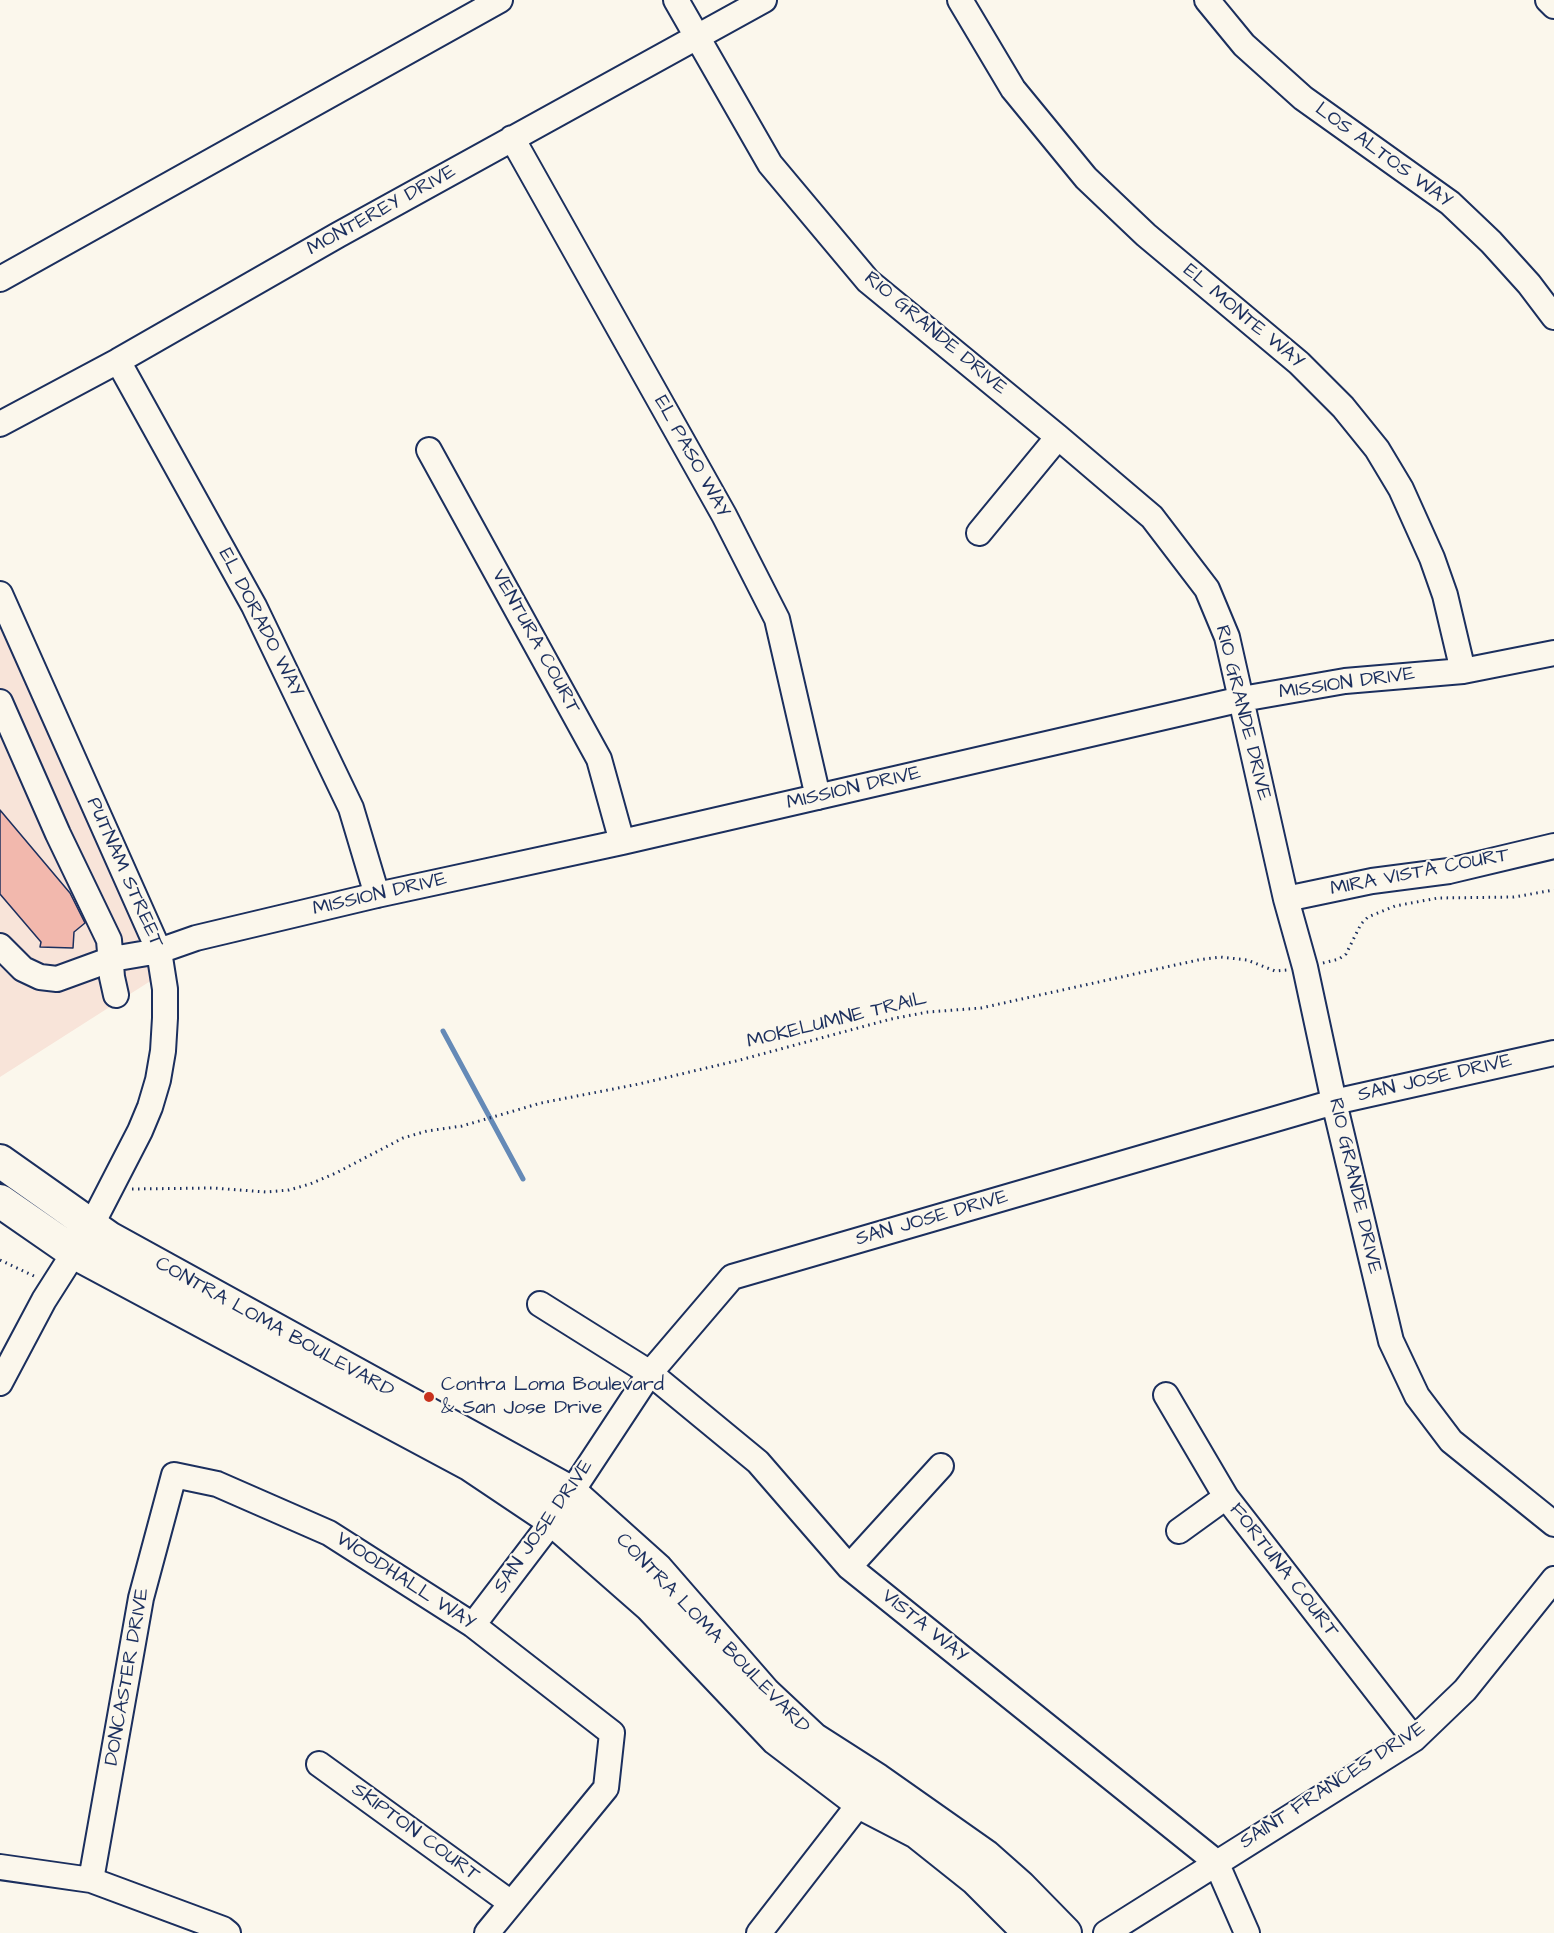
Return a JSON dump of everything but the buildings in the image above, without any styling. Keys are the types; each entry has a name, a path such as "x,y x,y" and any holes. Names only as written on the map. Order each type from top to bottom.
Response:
{"main road":[{"name":"CONTRA LOMA BOULEVARD","path":"0,1161 109,1238 570,1492 657,1570 765,1694 869,1791 976,1879 1030,1933"},
{"name":"CONTRA LOMA BOULEVARD","path":"0,1201 75,1253 471,1465 553,1520 651,1606 777,1739 985,1856 1020,1887 1065,1933"}],"street":[{"path":"0,279 500,0"},
{"name":"RIO GRANDE DRIVE","path":"676,0 770,164 868,281 1152,517 1207,589 1227,637 1286,899 1305,967 1334,1102 1391,1341 1417,1396 1451,1441 1554,1524"},
{"name":"MONTEREY DRIVE","path":"0,424 118,361 338,235 764,0"},
{"name":"EL MONTE WAY","path":"960,0 1013,89 1086,178 1146,235 1299,363 1343,407 1377,448 1401,489 1432,558 1445,595 1463,670"},
{"name":"LOS ALTOS WAY","path":"1207,0 1244,45 1303,98 1450,203 1491,242 1554,317"},
{"path":"1548,0 1554,6"},
{"name":"EL PASO WAY","path":"512,138 724,515 777,618 818,797"},
{"name":"EL DORADO WAY","path":"118,361 254,606 351,808 378,895"},
{"path":"979,533 1058,437"},
{"name":"VENTURA COURT","path":"429,450 599,759 622,842"},
{"name":"PUTNAM STREET","path":"0,594 159,951 165,989 163,1051 158,1080 140,1131 91,1226 53,1286 0,1383"},
{"name":"MISSION DRIVE","path":"0,946 23,969 40,977 57,979 112,959 159,951 196,938 1242,699 1345,681 1463,670 1554,653"},
{"path":"0,702 57,834 110,940 112,977 116,995"},
{"name":"MIRA VISTA COURT","path":"1286,899 1372,881 1449,871 1554,846"},
{"name":"SAN JOSE DRIVE","path":"473,1625 553,1520 650,1373 732,1277 1334,1102 1554,1053"},
{"name":"VISTA WAY","path":"540,1304 650,1373 758,1462 849,1567 1216,1862"},
{"name":"FORTUNA COURT","path":"1166,1395 1226,1497 1414,1739"},
{"path":"849,1567 941,1466"},
{"name":"WOODHALL WAY","path":"174,1475 216,1484 329,1533 473,1625 612,1733 606,1788 511,1903"},
{"name":"DONCASTER DRIVE","path":"91,1880 141,1598 174,1475"},
{"path":"1179,1531 1226,1497"},
{"name":"SAINT FRANCES DRIVE","path":"1106,1933 1414,1739 1465,1690 1554,1579"},
{"name":"SKIPTON COURT","path":"319,1764 511,1903"},
{"path":"759,1933 869,1791"},
{"path":"1216,1862 1247,1933"},
{"path":"0,1867 91,1880 223,1929 228,1933"},
{"path":"487,1933 511,1903"}],"path":[{"name":"MOKELUMNE TRAIL","path":"113,1183 136,1190 196,1188 266,1192 289,1190 327,1177 403,1138 427,1131 462,1126 541,1103 639,1084 740,1060 891,1019 928,1012 981,1008 1220,957 1247,960 1275,971 1305,967 1339,959 1346,954 1361,924 1368,917 1395,906 1438,898 1514,897 1554,890"},
{"path":"0,1260 53,1286"}],"shaded area":[{"path":"0,594 163,973 0,1077"}],"waterway":[{"path":"443,1031 523,1179"}],"place":[{"name":"Contra Loma Boulevard & San Jose Drive","path":"429,1397"}]}
